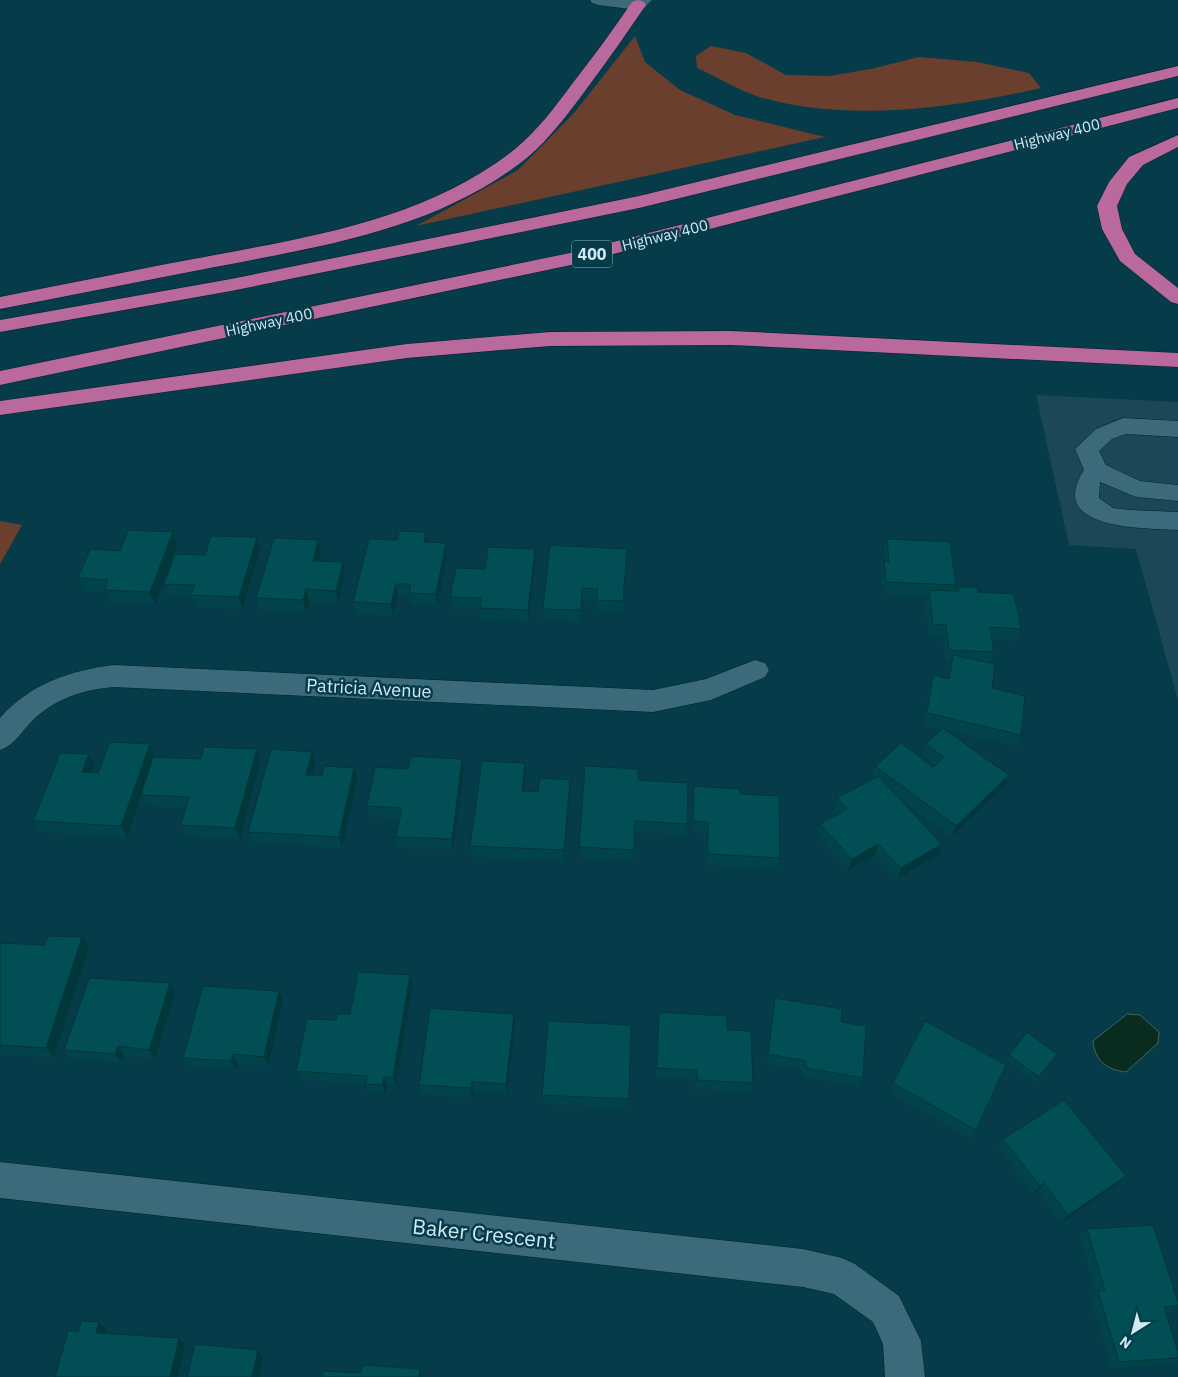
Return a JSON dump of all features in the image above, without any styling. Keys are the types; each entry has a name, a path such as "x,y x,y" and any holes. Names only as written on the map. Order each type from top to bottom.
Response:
{"highway":[{"path":"0,303 270,251 386,224 428,209 464,191 522,152 552,123 641,2"},
{"name":"Highway 400","path":"0,326 241,284 434,246 639,202 1178,71"},
{"name":"Highway 400","path":"0,378 571,259 1178,103"},
{"path":"1178,140 1136,162 1118,182 1107,206 1112,229 1127,257 1178,298"},
{"path":"0,408 408,351 550,339 731,338 1178,360"}],"street":[{"path":"598,0 641,2"},
{"path":"1178,429 1123,426 1104,434 1087,449 1096,470 1136,489 1178,493"},
{"path":"1096,470 1087,484 1087,501 1106,515 1131,519 1178,521"},
{"name":"Patricia Avenue","path":"0,739 13,721 35,700 64,685 90,678 113,676 653,701 711,689 754,670"},
{"name":"Baker Crescent","path":"0,1180 793,1267 820,1272 842,1277 886,1309 902,1341 905,1377"}],"shaded area":[{"path":"635,36 645,62 680,90 735,115 825,137 416,226 518,170 574,113"},
{"path":"711,46 746,53 786,75 829,76 871,69 919,57 977,62 1029,73 1041,88 973,102 900,110 864,111 793,105 751,94 697,68 696,56"},
{"path":"1036,395 1178,402 1178,700 1136,549 1069,545"},
{"path":"0,521 22,525 0,564"},
{"path":"1127,1014 1140,1015 1159,1032 1158,1043 1126,1072 1113,1069 1103,1063 1096,1054 1093,1041"}],"building":[{"path":"128,530 173,532 150,592 105,590 108,580 78,578 90,549 120,551"},
{"path":"399,531 426,532 424,542 446,543 436,594 409,593 411,584 396,584 391,604 353,602 369,539 397,540"},
{"path":"211,536 257,537 239,597 191,595 195,585 164,584 175,554 205,555"},
{"path":"274,538 318,540 313,561 343,562 336,591 306,589 303,600 256,598"},
{"path":"887,539 950,542 956,585 886,582 884,561 889,562"},
{"path":"550,545 627,549 623,601 596,600 598,589 582,588 581,610 543,609"},
{"path":"488,547 535,549 528,610 480,608 482,598 450,597 456,568 485,569"},
{"path":"958,587 977,587 978,592 1014,594 1021,629 990,627 994,652 949,650 946,625 933,624 929,590 959,591"},
{"path":"953,655 995,664 992,688 1025,696 1021,735 927,713 933,675 949,679"},
{"path":"943,728 1009,775 956,826 875,766 901,743 933,767 944,757 926,744"},
{"path":"110,742 150,744 121,826 33,821 60,753 89,754 82,772 98,773"},
{"path":"204,747 257,749 235,828 181,825 189,797 141,795 153,757 201,759"},
{"path":"271,749 312,752 306,775 322,776 324,766 354,768 339,837 248,832"},
{"path":"411,756 462,759 452,839 396,837 402,808 367,806 375,767 408,769"},
{"path":"482,761 525,763 522,791 538,792 540,778 570,780 564,850 470,846"},
{"path":"585,766 638,769 638,780 688,783 687,824 635,821 634,850 579,847"},
{"path":"878,776 942,844 901,868 878,844 852,859 820,824 847,809 837,798"},
{"path":"694,786 740,789 740,794 779,796 780,858 708,854 708,822 693,821"},
{"path":"48,936 82,937 46,1048 0,1045 0,943 45,945"},
{"path":"358,972 410,975 393,1077 384,1077 382,1085 365,1084 367,1076 296,1071 307,1019 336,1020 337,1014 350,1014"},
{"path":"89,978 170,983 149,1050 118,1046 115,1054 64,1050"},
{"path":"203,986 279,991 264,1057 233,1054 231,1061 183,1058"},
{"path":"775,998 842,1009 841,1022 866,1026 863,1078 806,1068 806,1061 768,1054"},
{"path":"430,1008 514,1014 506,1084 472,1082 471,1088 419,1085"},
{"path":"659,1012 727,1016 727,1030 751,1031 753,1083 697,1080 697,1070 657,1068"},
{"path":"548,1021 631,1025 629,1099 542,1095"},
{"path":"925,1021 1006,1065 976,1130 893,1083"},
{"path":"1027,1032 1057,1054 1039,1077 1009,1055"},
{"path":"1064,1100 1126,1176 1068,1215 1044,1183 1040,1186 1003,1139"},
{"path":"1153,1225 1178,1302 1178,1305 1164,1307 1178,1352 1178,1358 1119,1362 1098,1291 1105,1290 1087,1229"},
{"path":"82,1321 99,1322 96,1333 179,1338 170,1377 55,1377 68,1331 78,1332"},
{"path":"195,1344 258,1350 252,1377 187,1377"},
{"path":"362,1365 420,1369 419,1377 322,1377 323,1371 361,1373"}]}
